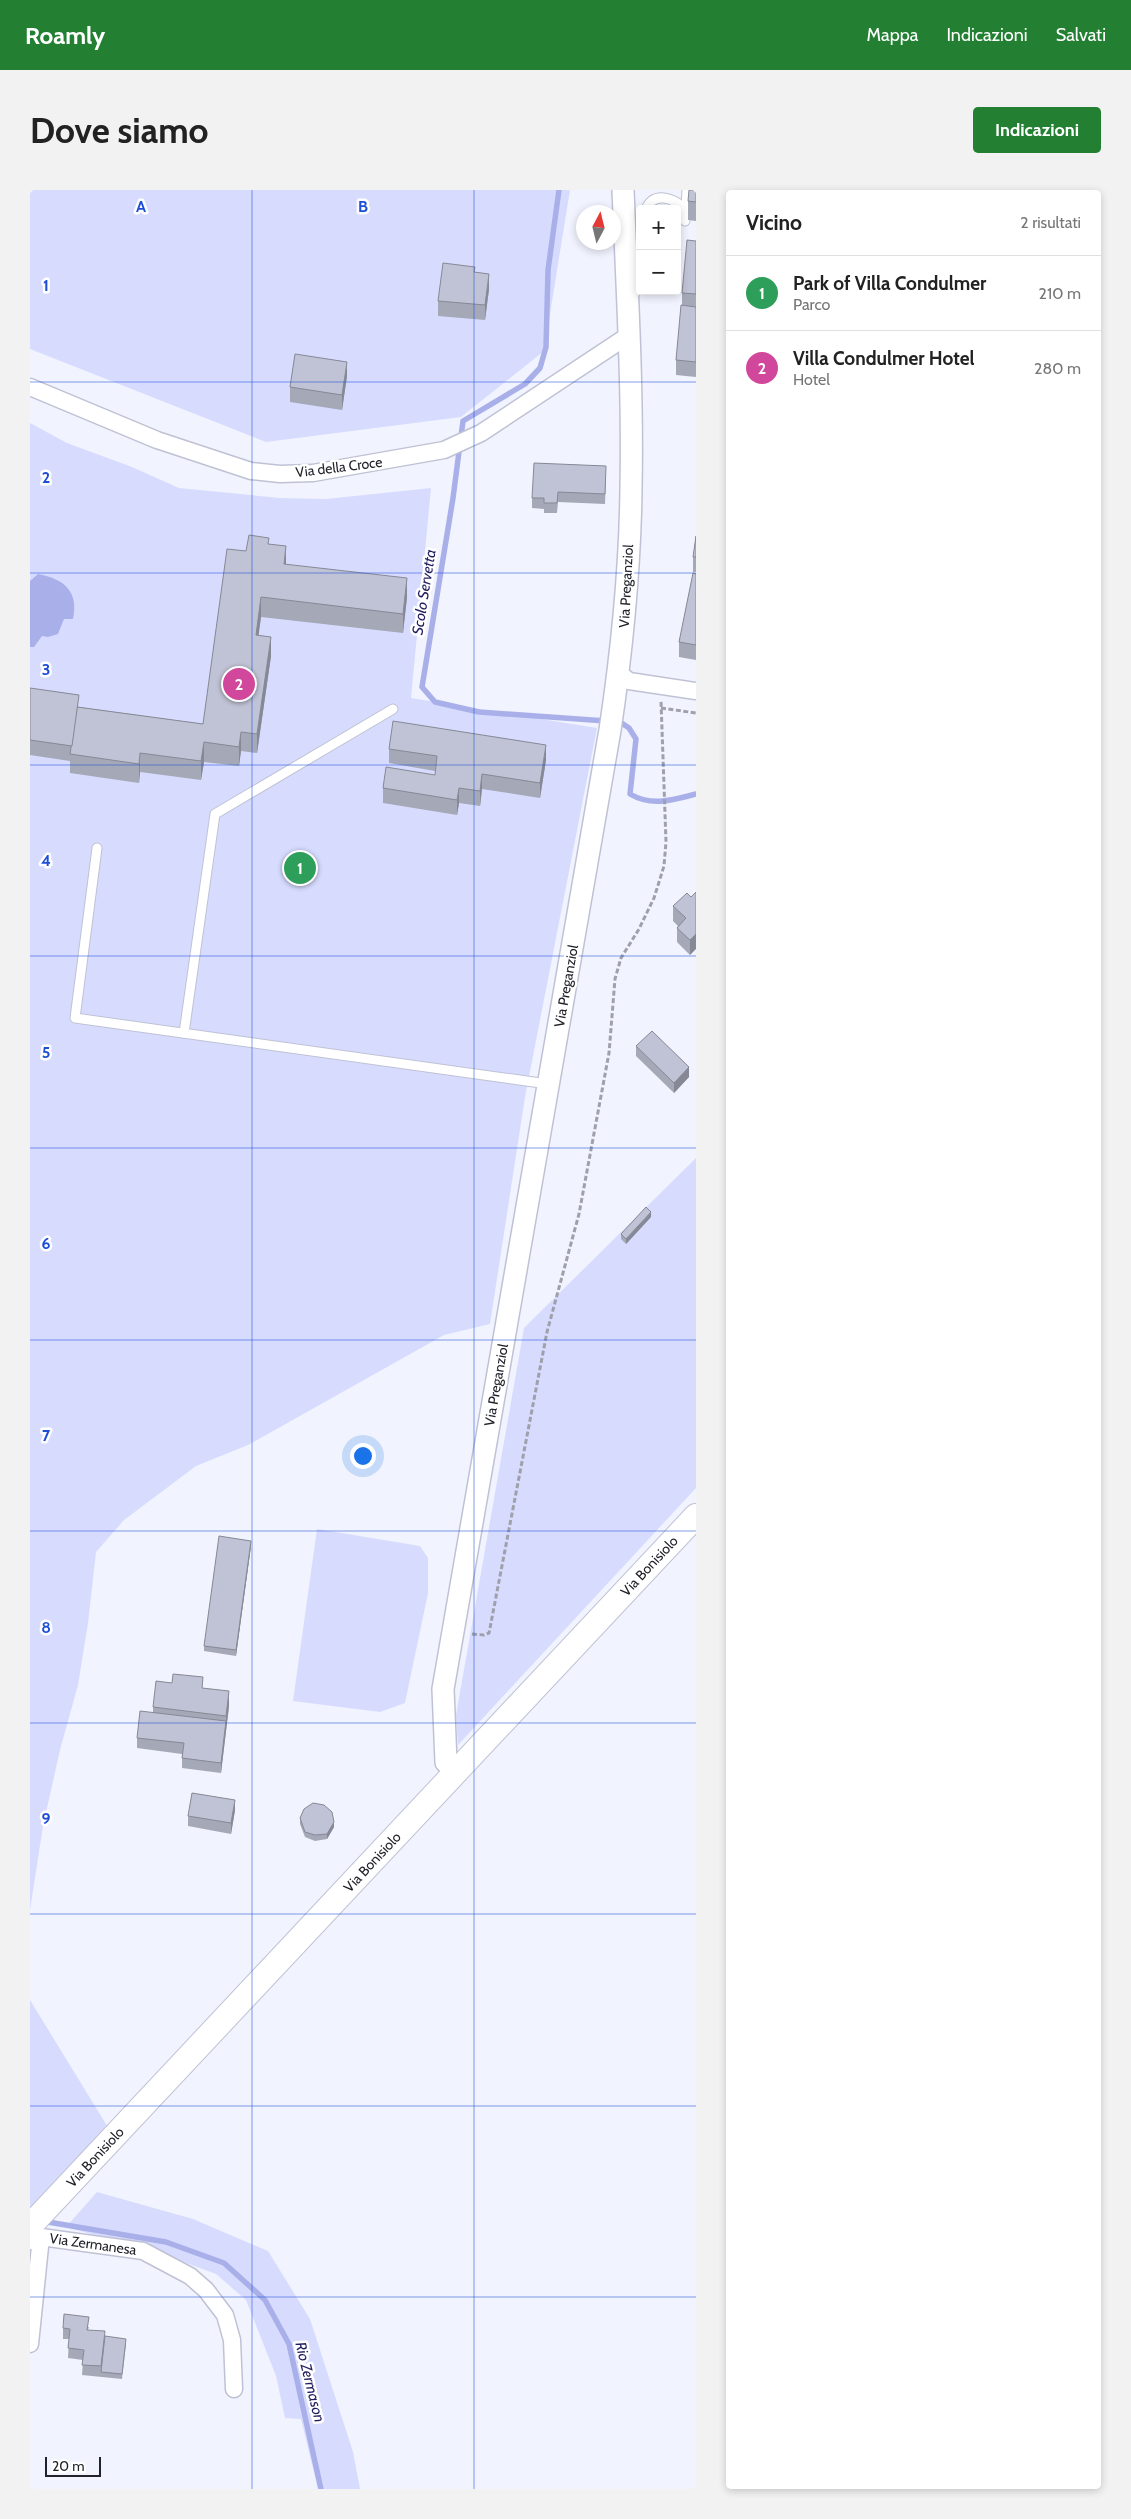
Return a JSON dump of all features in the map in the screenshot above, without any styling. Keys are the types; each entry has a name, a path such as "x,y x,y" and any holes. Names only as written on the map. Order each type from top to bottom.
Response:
{"main road":[{"name":"Via Bonisiolo","path":"48,2207 696,1516"},
{"name":"Via Zermanesa","path":"34,2235 48,2207"}],"street":[{"name":"Via Preganziol","path":"457,1772 446,1762 443,1689 611,722 621,680 631,489 629,335 634,294 623,190"},
{"name":"Via della Croce","path":"30,387 156,440 251,471 280,474 314,473 444,450 481,433 629,335"},
{"path":"621,680 696,691"},
{"name":"Via Zermanesa","path":"30,2344 34,2235 143,2251 190,2276 206,2290 225,2315 232,2340 234,2389"}],"lane":[{"path":"685,221 684,208 687,190"},
{"path":"650,205 654,200 663,197 678,202 684,208"},
{"path":"184,1033 215,814 393,709"},
{"path":"97,848 75,1018 549,1084"}],"path":[{"path":"454,1631 484,1635 489,1633 547,1332 579,1214 609,1053 615,979 621,958 639,929 654,898 664,866 666,842 660,686"},
{"path":"661,708 696,714"}],"shaded area":[{"path":"30,190 570,190 544,351 461,417 266,442 30,349"},
{"path":"30,423 67,443 132,467 179,488 280,498 326,499 431,488 411,698 597,728 525,1097 490,1324 444,1335 248,1445 196,1466 124,1520 96,1552 88,1623 78,1685 60,1750 43,1826 30,1910"},
{"path":"696,1158 696,1488 458,1745 456,1715 524,1328"},
{"path":"317,1529 420,1546 428,1558 428,1593 405,1703 380,1712 293,1701"},
{"path":"30,2000 109,2129 30,2217"},
{"path":"97,2192 193,2219 268,2251 310,2319 353,2452 360,2489 318,2489 301,2419 285,2418 276,2376 246,2300 216,2274 162,2254 66,2227"}],"water":[{"path":"38,574 55,579 68,588 74,601 73,619 64,619 58,634 48,637 42,636 34,647 30,647 30,581"}],"building":[{"path":"689,190 696,190 696,202 688,201"},
{"path":"687,240 696,241 696,294 682,293"},
{"path":"443,263 475,267 474,272 489,274 485,305 438,301"},
{"path":"681,305 696,307 696,362 676,360"},
{"path":"295,354 347,362 342,395 290,387"},
{"path":"534,463 606,466 605,494 558,492 557,503 544,503 544,498 532,498"},
{"path":"249,535 269,538 268,544 286,546 284,564 407,578 403,614 261,597 256,635 271,637 257,734 241,732 239,747 204,742 201,761 140,753 139,764 70,754 77,707 203,724 227,549 246,551"},
{"path":"696,536 696,557 693,557"},
{"path":"693,573 696,574 696,645 679,642"},
{"path":"30,688 79,695 72,746 30,740"},
{"path":"393,721 546,745 540,783 482,774 480,791 459,788 457,800 383,788 386,767 435,775 437,756 389,749"},
{"path":"696,892 696,934 690,940 677,928 686,918 673,906 687,893 691,897"},
{"path":"652,1031 689,1067 674,1083 636,1046"},
{"path":"646,1207 651,1212 626,1239 621,1234"},
{"path":"219,1536 251,1541 236,1650 204,1646"},
{"path":"173,1674 203,1677 202,1688 229,1691 226,1716 153,1707 156,1681 172,1683"},
{"path":"140,1711 226,1721 221,1763 182,1758 184,1743 137,1738"},
{"path":"192,1793 235,1800 231,1823 188,1816"},
{"path":"313,1803 324,1805 332,1812 334,1822 327,1834 315,1835 305,1832 300,1818 304,1809"},
{"path":"64,2314 89,2317 87,2330 105,2331 101,2366 82,2365 84,2350 68,2348 70,2329 63,2328"},
{"path":"105,2336 126,2339 122,2374 101,2372"}],"waterway":[{"name":"Scolo Servetta","path":"559,190 548,270 546,347 540,368 525,384 463,421 453,498 422,687 435,702 479,712 620,722 629,728 636,739 630,794 638,798 654,801 671,800 696,794"},
{"name":"Rio Zermason","path":"42,2221 166,2242 224,2263 265,2300 289,2344 321,2489"}],"place":[{"name":"Villa Condulmer Hotel","path":"239,684"},
{"name":"Park of Villa Condulmer","path":"300,868"}]}
